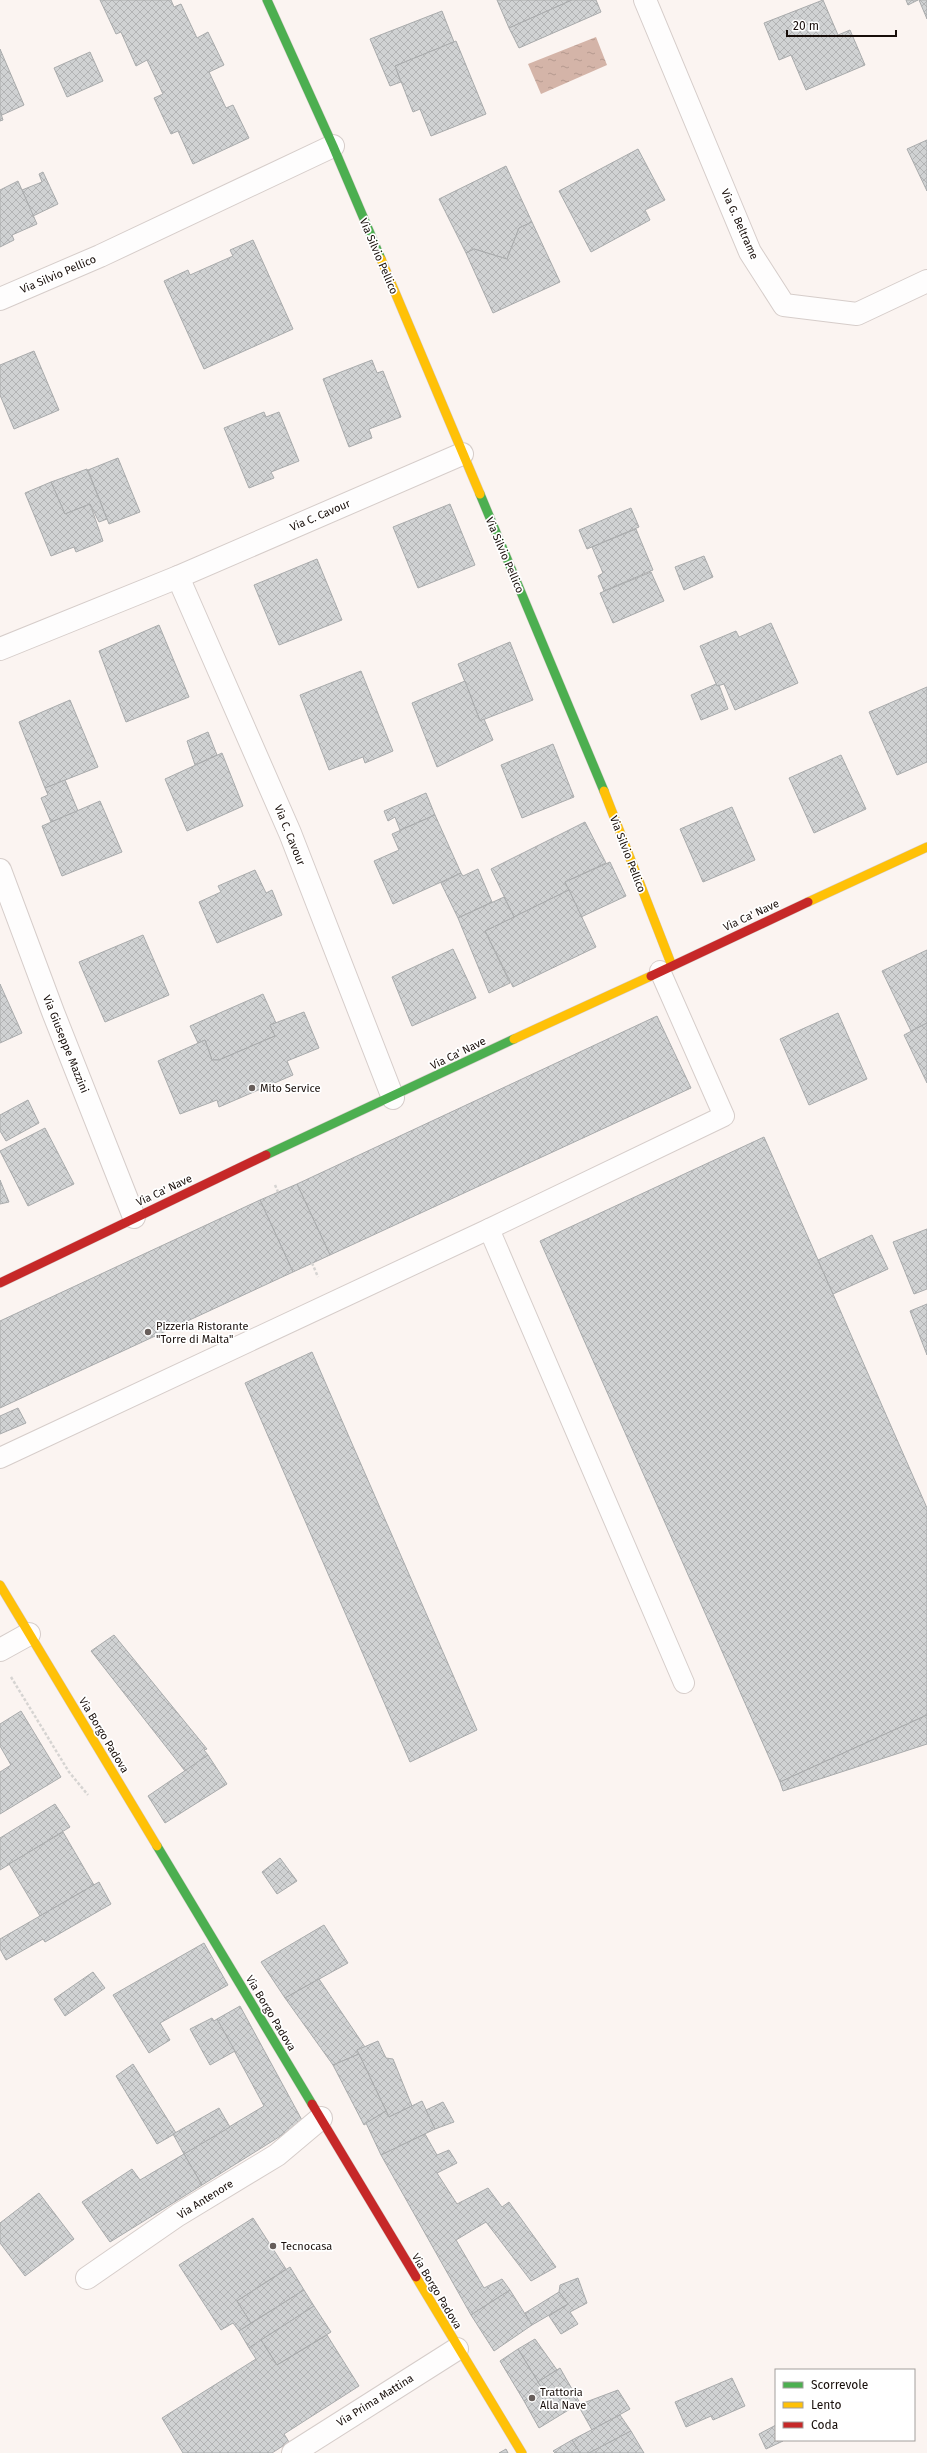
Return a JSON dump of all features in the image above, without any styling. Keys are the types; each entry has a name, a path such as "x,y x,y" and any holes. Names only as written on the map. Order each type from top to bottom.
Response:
{"street":[{"name":"Via Silvio Pellico","path":"267,0 333,146 588,751 666,969"},
{"name":"Via G. Beltrame","path":"645,0 750,252 784,304 857,314 927,281"},
{"name":"Via Silvio Pellico","path":"0,299 100,256 333,146"},
{"name":"Via C. Cavour","path":"0,649 178,577 462,454"},
{"name":"Via C. Cavour","path":"178,577 290,833 393,1098"},
{"name":"Via Ca' Nave","path":"0,1283 134,1217 393,1098 927,847"},
{"name":"Via Giuseppe Mazzini","path":"0,870 53,1012 134,1217"},
{"name":"Via Borgo Padova","path":"0,1585 321,2118 457,2348 522,2453"},
{"path":"0,1650 29,1634"},
{"name":"Via Antenore","path":"87,2278 178,2215 277,2155 321,2118"},
{"name":"Via Prima Mattina","path":"293,2453 457,2348"}],"lane":[{"path":"0,1458 489,1229 724,1116 666,969"},
{"path":"489,1229 684,1683"}],"water":[{"path":"596,37 607,65 541,94 528,64"}],"building":[{"path":"100,0 171,0 174,7 181,4 197,38 208,32 224,65 209,72 226,108 233,105 249,138 193,164 178,131 171,134 154,98 163,94 147,60 136,66 121,32 116,34"},
{"path":"497,0 572,0 509,28"},
{"path":"572,0 596,0 601,12 519,48 509,28"},
{"path":"823,0 838,35 850,30 865,65 806,90 791,55 779,60 764,23"},
{"path":"906,0 918,0 908,5"},
{"path":"919,0 927,0 927,19"},
{"path":"442,11 454,42 395,66 401,82 390,86 370,39"},
{"path":"456,41 486,114 431,136 420,109 413,112 395,66"},
{"path":"0,49 24,105 2,115 0,111"},
{"path":"90,52 103,81 67,97 54,68"},
{"path":"0,111 3,120 0,121"},
{"path":"927,140 927,191 907,149"},
{"path":"638,149 665,200 645,210 650,220 591,252 559,191"},
{"path":"506,166 532,222 519,228 507,259 474,249 466,253 439,199"},
{"path":"43,172 58,204 33,216 22,190 42,182 39,174"},
{"path":"18,181 37,224 12,235 14,240 0,247 0,190"},
{"path":"532,222 560,282 493,313 466,253 474,249 507,259 519,228"},
{"path":"253,240 293,329 204,369 164,281 188,270 190,275 233,256 230,250"},
{"path":"34,351 59,410 14,429 0,395 0,365"},
{"path":"372,360 377,373 383,371 401,417 369,429 372,438 349,447 323,379"},
{"path":"264,412 266,417 279,412 299,461 271,472 274,478 249,488 224,428"},
{"path":"118,458 140,512 109,524 88,470"},
{"path":"87,469 107,519 99,522 90,504 65,514 51,482"},
{"path":"51,482 65,514 90,504 103,541 76,552 74,547 51,556 25,493"},
{"path":"450,504 475,565 418,588 393,527"},
{"path":"631,508 639,527 587,549 579,530"},
{"path":"636,529 653,570 604,591 598,576 603,573 592,547"},
{"path":"704,556 713,577 684,590 675,567"},
{"path":"317,559 342,620 279,645 254,585"},
{"path":"651,572 664,601 613,623 600,593"},
{"path":"771,623 798,683 735,710 724,684 717,686 700,646 736,631 739,637"},
{"path":"159,625 189,697 126,722 99,651"},
{"path":"510,642 533,700 480,721 458,664"},
{"path":"361,671 393,751 365,763 363,757 329,770 300,695"},
{"path":"465,681 480,721 484,719 493,740 437,767 412,703"},
{"path":"716,684 717,686 719,685 728,709 701,720 691,695"},
{"path":"927,687 927,762 897,775 869,712"},
{"path":"70,700 98,767 45,788 19,722"},
{"path":"208,732 217,755 195,765 187,741"},
{"path":"553,744 574,797 522,818 501,765"},
{"path":"222,753 243,806 187,831 165,779"},
{"path":"841,755 866,809 814,833 789,778"},
{"path":"65,780 78,811 51,822 41,798 48,795 45,788"},
{"path":"426,793 435,815 400,830 395,817 388,821 384,811"},
{"path":"100,801 122,852 62,876 42,826"},
{"path":"732,807 755,860 703,882 680,829"},
{"path":"435,815 461,873 393,904 374,861 399,850 392,834"},
{"path":"585,822 606,863 565,882 569,890 514,917 491,869"},
{"path":"610,862 626,896 581,917 565,882"},
{"path":"478,869 492,902 458,918 441,883 461,873 463,876"},
{"path":"255,870 266,893 272,890 282,915 217,943 199,902 221,892 218,886"},
{"path":"569,890 596,947 513,987 485,931"},
{"path":"504,897 514,917 485,931 510,983 489,993 458,918"},
{"path":"143,935 169,995 105,1022 79,962"},
{"path":"453,949 476,998 412,1026 392,977"},
{"path":"927,950 927,1023 911,1031 882,971"},
{"path":"0,984 22,1033 0,1043"},
{"path":"263,994 276,1023 270,1025 275,1036 219,1060 212,1060 205,1040 198,1043 190,1026"},
{"path":"304,1012 319,1048 287,1061 293,1075 219,1107 217,1100 180,1114 158,1061 205,1040 212,1060 219,1060 275,1036 270,1025"},
{"path":"838,1013 867,1079 809,1105 780,1039"},
{"path":"657,1016 691,1088 330,1255 297,1184"},
{"path":"927,1023 927,1083 904,1035"},
{"path":"28,1100 39,1123 6,1141 0,1131 0,1115"},
{"path":"45,1128 74,1184 28,1206 0,1151"},
{"path":"764,1137 927,1508 927,1715 780,1782 540,1241"},
{"path":"0,1180 9,1202 0,1204"},
{"path":"297,1184 330,1255 293,1272 260,1200"},
{"path":"260,1200 293,1272 0,1408 0,1321"},
{"path":"927,1229 927,1289 914,1294 893,1242"},
{"path":"872,1235 888,1269 833,1294 818,1260"},
{"path":"927,1304 927,1355 910,1311"},
{"path":"312,1352 477,1730 410,1762 245,1383"},
{"path":"18,1408 26,1423 0,1434 0,1416"},
{"path":"114,1635 207,1749 204,1750 208,1755 185,1771 91,1651"},
{"path":"21,1711 61,1777 0,1814 0,1772 11,1765 0,1746 0,1724"},
{"path":"927,1715 927,1744 783,1791 780,1782"},
{"path":"208,1755 227,1784 165,1823 148,1796"},
{"path":"55,1804 70,1827 0,1870 0,1838"},
{"path":"63,1832 94,1885 40,1916 9,1864"},
{"path":"280,1858 297,1881 277,1894 262,1872"},
{"path":"99,1882 111,1904 45,1942 43,1939 6,1960 0,1949 0,1939"},
{"path":"324,1925 348,1963 285,1998 261,1962"},
{"path":"204,1943 228,1985 160,2023 170,2040 149,2053 113,1995"},
{"path":"93,1972 105,1988 65,2016 54,1999"},
{"path":"319,1979 365,2047 357,2050 359,2054 333,2065 285,1998"},
{"path":"240,2006 303,2122 202,2185 184,2154 264,2106 217,2019"},
{"path":"212,2018 214,2021 217,2019 235,2051 210,2065 190,2029"},
{"path":"378,2041 386,2058 393,2059 412,2106 389,2117 357,2050"},
{"path":"359,2054 386,2111 364,2125 333,2065"},
{"path":"133,2064 176,2133 157,2144 116,2076"},
{"path":"422,2101 435,2129 381,2155 366,2123 386,2111 389,2117"},
{"path":"443,2102 454,2122 435,2129 426,2110"},
{"path":"219,2108 230,2127 184,2154 173,2134"},
{"path":"425,2134 437,2155 449,2150 457,2163 437,2173 457,2204 488,2188 502,2207 509,2202 556,2267 531,2281 486,2222 456,2240 484,2288 502,2279 510,2290 471,2315 381,2155"},
{"path":"184,2154 202,2185 110,2242 82,2202 132,2169 140,2180"},
{"path":"39,2193 74,2239 25,2276 0,2243 0,2223"},
{"path":"253,2218 286,2269 237,2301 251,2323 239,2331 233,2323 221,2330 179,2265"},
{"path":"290,2267 304,2290 251,2323 237,2301"},
{"path":"578,2278 587,2303 570,2312 578,2324 561,2334 549,2316 568,2304 559,2292 560,2285"},
{"path":"304,2290 314,2306 249,2348 239,2331"},
{"path":"510,2290 532,2325 494,2351 471,2315"},
{"path":"559,2292 568,2304 532,2325 525,2313"},
{"path":"314,2306 331,2332 277,2365 261,2340"},
{"path":"327,2335 359,2386 284,2434 289,2442 272,2453 183,2453 162,2418 256,2359 249,2348 261,2340 277,2365"},
{"path":"535,2339 557,2370 538,2382 518,2349"},
{"path":"518,2349 543,2390 524,2401 500,2361"},
{"path":"560,2368 580,2403 539,2428 524,2401 543,2390 538,2382"},
{"path":"732,2378 745,2406 713,2420 711,2416 686,2427 675,2402"},
{"path":"618,2390 630,2409 592,2430 578,2405"},
{"path":"620,2415 631,2431 589,2453 580,2453 572,2440"},
{"path":"775,2426 775,2441 783,2441 766,2449 759,2434"},
{"path":"631,2431 644,2453 589,2453"},
{"path":"572,2440 580,2453 555,2453 553,2451"},
{"path":"506,2449 508,2453 499,2453"}],"traffic: fast":[{"path":"267,0 333,146 381,259"},
{"path":"480,494 604,791"},
{"path":"266,1155 514,1039"},
{"path":"157,1846 312,2104"}],"traffic: slow":[{"path":"381,259 480,494"},
{"path":"604,791 672,966"},
{"path":"808,902 927,847"},
{"path":"514,1039 651,976"},
{"path":"0,1585 157,1846"},
{"path":"416,2277 522,2453"}],"traffic: jam":[{"path":"651,976 808,902"},
{"path":"0,1283 266,1155"},
{"path":"312,2104 416,2277"}],"place":[{"name":"Mito Service","path":"252,1088"},
{"name":"Pizzeria Ristorante \"Torre di Malta\"","path":"148,1332"},
{"name":"Tecnocasa","path":"273,2246"},
{"name":"Trattoria Alla Nave","path":"532,2398"}]}
